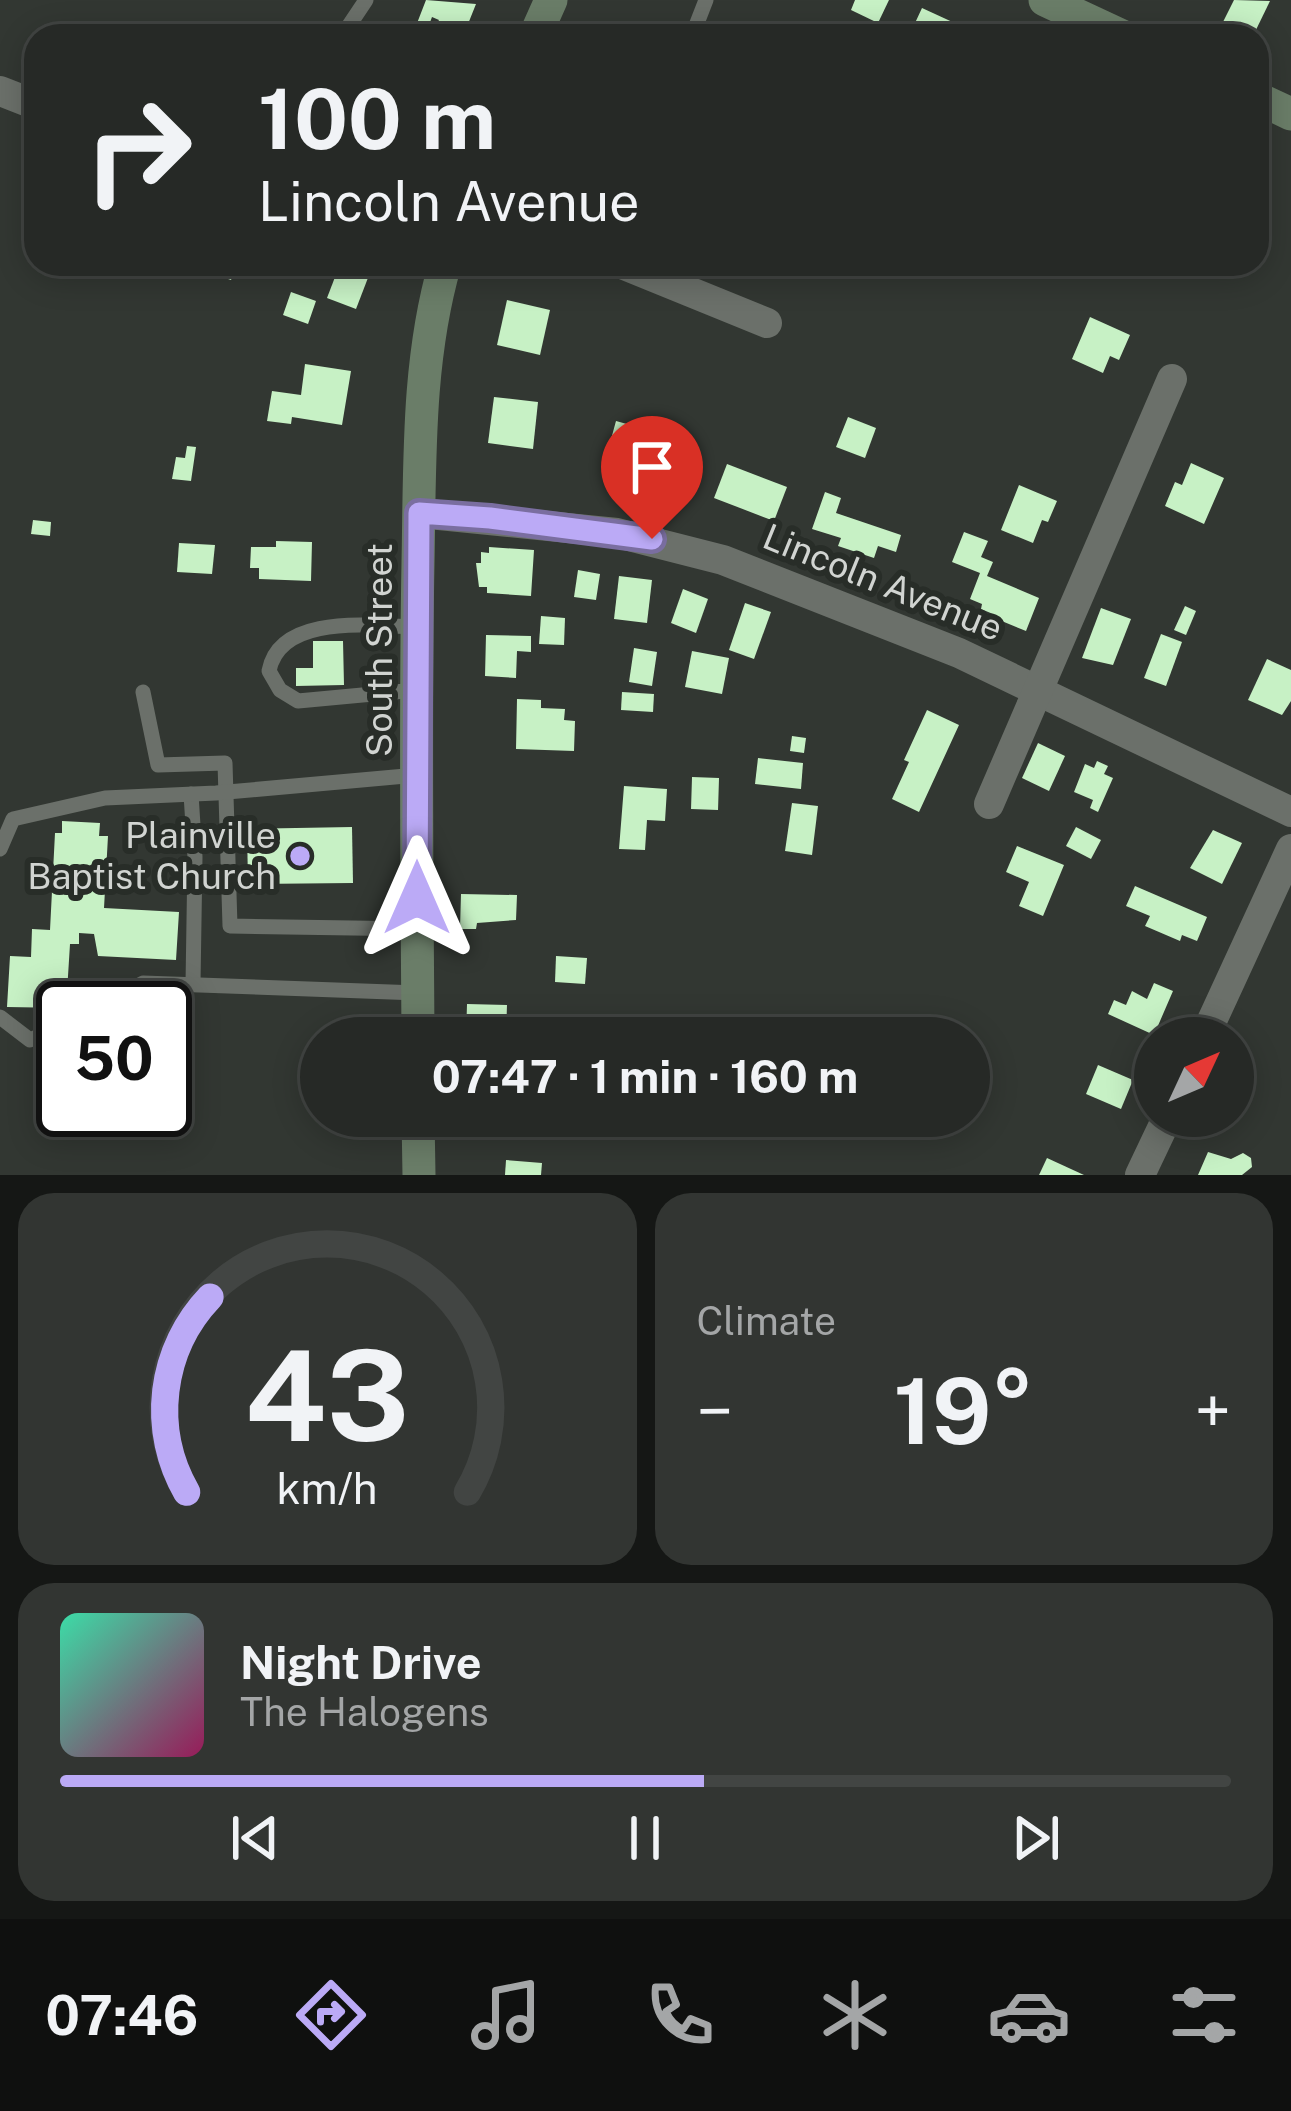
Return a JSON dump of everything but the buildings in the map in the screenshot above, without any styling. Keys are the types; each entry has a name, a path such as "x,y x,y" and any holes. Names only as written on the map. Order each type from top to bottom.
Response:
{"main road":[{"path":"1045,0 1091,10"},
{"name":"South Street","path":"418,1017 419,513 428,341 437,276"},
{"path":"418,1137 419,1175"}],"street":[{"path":"651,276 767,323"},
{"path":"989,804 1172,379"},
{"name":"Lincoln Avenue","path":"419,513 617,533 689,549 959,653 1291,812"},
{"path":"1214,1017 1291,849"},
{"path":"1140,1175 1158,1137"}],"lane":[{"path":"416,690 298,701 280,690 269,671 274,652 285,642 317,630 417,627"},
{"path":"142,692 158,765 222,760 227,770 230,926 418,929"},
{"path":"0,849 14,819 105,798 417,775"},
{"path":"190,794 196,984"},
{"path":"192,984 418,993"},
{"path":"0,1018 30,1040 36,1037"}],"place":[{"name":"Plainville Baptist Church","path":"300,856"}],"route":[{"path":"417,898 419,513 652,539"}]}
